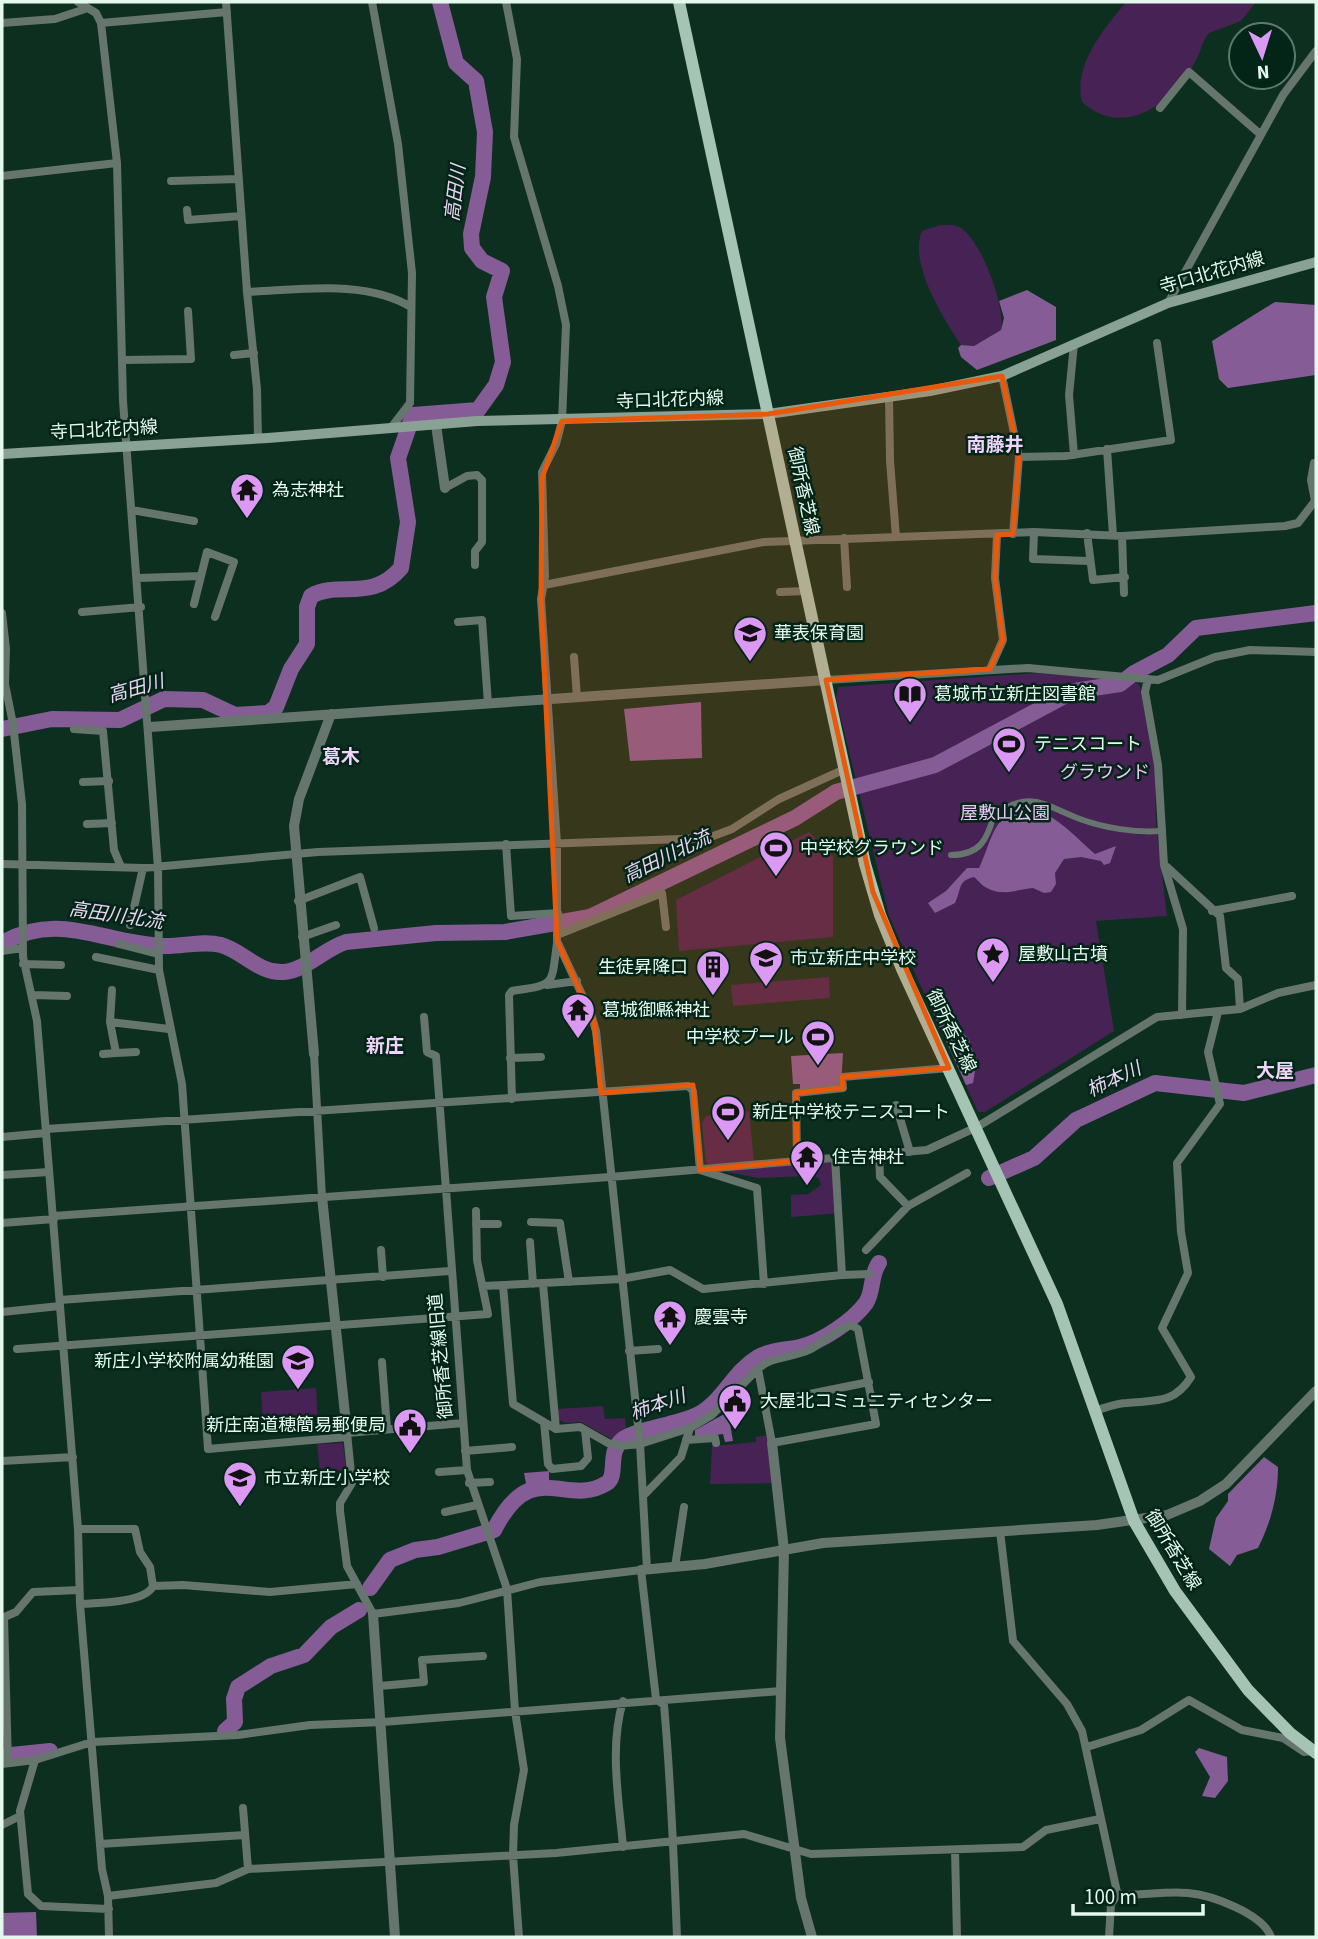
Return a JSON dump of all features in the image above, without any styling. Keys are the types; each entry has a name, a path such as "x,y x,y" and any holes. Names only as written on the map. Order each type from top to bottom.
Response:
{"main road":[{"name":"御所香芝線","path":"679,2 847,782 880,915 902,969 1058,1304 1134,1521 1175,1591 1248,1690 1283,1733 1315,1752"},
{"name":"寺口北花内線","path":"2,454 258,439 436,425 768,414 968,385 1002,376 1168,303 1316,262"}],"street":[{"path":"79,2 100,20 227,12"},
{"path":"99,2 117,163 127,446 159,867 159,970 180,1073 208,1449 463,1423"},
{"path":"226,2 254,354 258,439"},
{"path":"372,2 400,161 412,272 410,403 396,429"},
{"path":"506,2 517,59 514,137 564,307 566,346 562,421 556,444 542,472 544,585 541,599 557,844 558,913 552,980 547,985"},
{"path":"2,23 55,19 88,8"},
{"path":"1168,303 1260,134 1283,95 1316,51"},
{"path":"1160,108 1189,72 1260,134"},
{"path":"2,176 117,163"},
{"path":"171,181 238,179"},
{"path":"187,210 188,220 241,216"},
{"path":"247,292 343,290 393,296 411,307"},
{"path":"122,360 191,359 188,311"},
{"path":"1019,457 1074,454 1171,440 1157,343"},
{"path":"1074,344 1069,395 1074,454"},
{"path":"234,355 254,354"},
{"path":"1002,376 1019,457 1013,534"},
{"path":"889,396 890,461 896,537"},
{"path":"436,425 445,488 467,475 477,475 481,480 482,542 475,551 475,565"},
{"path":"1107,449 1125,577 1124,593"},
{"path":"544,585 738,545 844,538 1034,532 1118,536 1297,523 1315,501 1311,480 1314,463"},
{"path":"132,510 194,521"},
{"path":"1034,532 1033,559 1089,561"},
{"path":"1087,533 1093,580 1125,577"},
{"path":"990,669 1003,640 995,578 997,535"},
{"path":"844,538 847,586"},
{"path":"194,604 207,552 234,562 215,617"},
{"path":"138,578 201,576"},
{"path":"780,592 806,591"},
{"path":"82,612 141,607"},
{"path":"2,613 5,684 13,724 22,804 23,964 33,995 46,1131 73,1457 80,1604 100,1844 108,1896 109,1937"},
{"path":"458,622 482,620 488,704"},
{"path":"150,727 990,669 1028,668 1158,680 1215,657 1250,650 1316,652"},
{"path":"574,657 577,697"},
{"path":"1148,679 1145,692 1158,765 1164,865 1183,929 1182,1014"},
{"path":"331,714 296,814 295,854 314,1054 333,1327 340,1352 352,1483 340,1503 340,1511 347,1566 373,1614 383,1722 396,1937"},
{"path":"75,729 103,731 114,850 121,867"},
{"path":"83,782 109,781"},
{"path":"2,864 144,869 295,854 506,844 697,839 720,835 779,799 847,782"},
{"path":"951,855 967,855 984,845 994,815 1011,803 1036,799 1082,820 1139,832 1161,831"},
{"path":"988,806 994,815"},
{"path":"87,824 112,822"},
{"path":"506,844 511,916 558,913"},
{"path":"1164,865 1220,916 1226,968 1238,979 1240,1009"},
{"path":"131,925 144,869"},
{"path":"298,901 360,877 374,928"},
{"path":"557,936 662,893 666,927"},
{"path":"1212,911 1292,896"},
{"path":"302,937 336,925"},
{"path":"557,936 596,1031 645,1493 644,1569 656,1699 664,1705 673,1802 671,1840 677,1937"},
{"path":"119,944 158,954"},
{"path":"2,951 22,948"},
{"path":"96,957 159,970"},
{"path":"23,964 61,965"},
{"path":"512,1099 509,995 512,990 577,981"},
{"path":"2,1223 190,1206 610,1177 910,1152 937,1146 977,1127 1157,1017 1240,1009 1278,993 1316,985"},
{"path":"112,990 110,1022 116,1053"},
{"path":"33,995 67,996"},
{"path":"1094,1411 1126,1402 1152,1403 1182,1391 1191,1377 1162,1328 1188,1273 1181,1233 1177,1163 1220,1104 1208,1052 1218,1012"},
{"path":"424,1017 427,1052 436,1056 450,1271"},
{"path":"110,1022 169,1028"},
{"path":"103,1054 136,1052"},
{"path":"510,1059 541,1056"},
{"path":"797,1161 796,1093 843,1088 842,1077 949,1068"},
{"path":"2,1137 46,1131 688,1086 693,1091 700,1170"},
{"path":"896,1105 910,1152"},
{"path":"879,1155 880,1177 908,1206"},
{"path":"835,1158 842,1275"},
{"path":"700,1170 757,1188 764,1284"},
{"path":"2,1175 49,1172"},
{"path":"866,1250 908,1206 967,1173"},
{"path":"18,1349 488,1314 482,1286 476,1211"},
{"path":"531,1222 560,1223 569,1282"},
{"path":"476,1224 498,1224"},
{"path":"530,1242 533,1284"},
{"path":"381,1250 383,1277"},
{"path":"482,1286 621,1279 670,1270 703,1289 870,1274"},
{"name":"御所香芝線旧道","path":"2,1312 60,1303 197,1290 450,1271 469,1483 490,1531 507,1589 515,1711 524,1770 514,1825 513,1856 519,1937"},
{"path":"543,1284 556,1429"},
{"path":"503,1285 513,1404 556,1429 580,1427 608,1443 620,1446 639,1436 690,1427 724,1406 765,1362 810,1350 837,1329 851,1325 858,1329 876,1424 772,1443"},
{"path":"629,1351 658,1349"},
{"path":"382,1362 387,1429"},
{"path":"758,1369 772,1443 784,1550 780,1738 800,1898 812,1937"},
{"path":"765,1403 869,1382"},
{"path":"373,1614 459,1603 507,1589 842,1541 1134,1521 1185,1508 1226,1484 1316,1391"},
{"path":"544,1422 548,1464 552,1469 581,1466 588,1458 585,1430"},
{"path":"645,1493 681,1457 690,1427"},
{"path":"686,1440 715,1438 716,1443"},
{"path":"465,1451 512,1447"},
{"path":"2,1461 73,1457"},
{"path":"439,1472 467,1471"},
{"path":"469,1483 490,1482"},
{"path":"444,1512 477,1504"},
{"path":"675,1567 684,1507"},
{"path":"78,1530 135,1529 140,1552 150,1567 153,1586"},
{"path":"1000,1531 1013,1641 1067,1703 1087,1747 1100,1819 1119,1893"},
{"path":"80,1604 128,1599 146,1594 153,1586 183,1585 270,1592 357,1584"},
{"path":"79,1590 33,1592 16,1612 3,1618 6,1760 35,1760 92,1742 781,1691"},
{"path":"380,1686 424,1682 422,1660 483,1656"},
{"path":"1087,1747 1141,1730 1189,1700 1242,1730 1283,1733"},
{"path":"623,1702 617,1721 616,1744 623,1847"},
{"path":"35,1760 20,1816 26,1887 33,1901 41,1906 108,1909"},
{"path":"243,1808 248,1869"},
{"path":"2,1825 20,1816"},
{"path":"108,1896 216,1883 248,1869 391,1859 513,1856 744,1834 811,1854 1023,1847 1046,1829 1100,1819"},
{"path":"100,1844 245,1835"},
{"path":"955,1850 957,1937"},
{"path":"1109,1937 1111,1904 1119,1893"},
{"path":"1119,1893 1190,1893 1249,1913 1268,1927 1271,1937"}],"highlighted area":[{"path":"1002,376 1019,457 1013,534 997,535 995,578 1003,640 990,669 826,680 873,892 949,1068 842,1077 843,1088 796,1093 797,1161 700,1170 693,1085 601,1093 594,1022 557,941 541,599 542,478 562,421 768,414"}],"green space":[{"path":"1126,2 1256,2 1241,21 1227,21 1227,26 1209,33 1186,77 1161,103 1130,117 1114,118 1098,113 1082,102 1080,88 1086,61"},
{"path":"940,225 955,225 966,232 990,273 995,290 1001,330 974,346 961,345 945,320 923,274 919,244 922,231"},
{"name":"屋敷山公園","path":"1036,673 1136,681 1140,687 1155,768 1156,824 1167,916 1096,921 1114,1031 985,1112 978,1112 889,916 836,698 838,687"},
{"name":"中学校グラウンド","path":"809,832 833,856 833,937 679,951 676,900"},
{"path":"829,977 830,998 733,1006 731,985"},
{"name":"新庄中学校テニスコート","path":"749,1111 754,1162 711,1166 706,1162 702,1123 706,1116"},
{"path":"839,1160 842,1213 791,1217 791,1195 808,1194 821,1185 819,1178 758,1178 726,1172 725,1169"},
{"path":"316,1388 318,1424 311,1425 311,1432 290,1433 289,1422 263,1424 261,1392"},
{"path":"603,1406 605,1419 625,1418 626,1430 611,1439 581,1422 565,1423 558,1419 558,1409"},
{"path":"769,1435 775,1483 710,1484 712,1446 756,1442 756,1437"},
{"path":"343,1443 347,1478 321,1480 317,1444"}],"shaded area":[{"path":"1027,290 1056,307 1056,340 977,370 961,357 958,348 961,345 974,346 1001,330 1004,318 999,301"},
{"path":"1275,302 1316,305 1316,375 1228,388 1219,379 1212,341"},
{"path":"701,702 702,758 630,761 624,709"},
{"path":"1023,807 1054,819 1095,854 1116,846 1110,863 1104,865 1101,861 1081,857 1064,859 1055,873 1056,884 1051,892 1044,893 1033,888 993,891 974,877 962,883 955,903 935,913 928,903 946,891 967,868 979,868 999,823 1013,811"},
{"path":"932,1010 937,1010 969,1039 974,1057 964,1063 975,1071 973,1083 966,1085"},
{"name":"中学校プール","path":"843,1053 841,1087 800,1090 800,1084 793,1084 791,1056"},
{"path":"728,1412 733,1441 725,1442 723,1434 695,1438 695,1430"},
{"path":"1264,1457 1278,1467 1277,1488 1270,1519 1258,1548 1237,1555 1230,1566 1209,1549 1216,1518 1228,1501 1228,1494"},
{"path":"549,1471 549,1482 527,1489 524,1473"},
{"path":"1199,1748 1227,1757 1228,1781 1215,1798 1202,1796 1210,1777 1195,1752"},
{"path":"36,1912 37,1937 2,1937 2,1913"}],"waterway":[{"name":"高田川","path":"2,729 52,719 120,720 164,699 203,700 235,715 268,713 276,707 291,669 307,644 307,607 311,596 333,590 378,585 390,579 401,568 408,522 398,458 413,415 478,410 496,385 503,362 494,297 502,271 482,261 472,248 471,234 483,177 485,132 476,81 456,63 440,2"},
{"name":"高田川北流","path":"2,943 43,929 63,929 142,944 214,944 229,948 259,966 275,972 284,972 300,967 346,942 436,933 505,932 590,917 795,818 836,792 935,765 1074,691 1120,684 1134,673 1168,655 1196,628 1316,613"},
{"name":"柿本川","path":"989,1178 1034,1158 1076,1120 1155,1083 1244,1093 1316,1075"},
{"name":"柿本川","path":"370,1588 390,1560 415,1550 438,1547 494,1530 508,1507 522,1494 549,1488 577,1491 607,1483 612,1475 615,1451 622,1440 635,1433 697,1415 714,1403 749,1363 758,1357 808,1344 845,1324 866,1303 879,1263"},
{"name":"柿本川","path":"225,1731 235,1722 234,1699 238,1687 271,1666 304,1655 331,1627 359,1610"},
{"name":"柿本川","path":"2,1756 50,1751"}],"place":[{"name":"為志神社","path":"247,520"},
{"name":"華表保育園","path":"750,663"},
{"name":"葛城市立新庄図書館","path":"910,724"},
{"name":"テニスコート","path":"1009,774"},
{"name":"中学校グラウンド","path":"776,878"},
{"name":"屋敷山古墳","path":"993,984"},
{"name":"市立新庄中学校","path":"766,988"},
{"name":"生徒昇降口","path":"713,997"},
{"name":"葛城御縣神社","path":"578,1040"},
{"name":"中学校プール","path":"818,1067"},
{"name":"新庄中学校テニスコート","path":"728,1142"},
{"name":"住吉神社","path":"807,1187"},
{"name":"慶雲寺","path":"670,1347"},
{"name":"新庄小学校附属幼稚園","path":"298,1391"},
{"name":"大屋北コミュニティセンター","path":"735,1431"},
{"name":"新庄南道穂簡易郵便局","path":"410,1455"},
{"name":"市立新庄小学校","path":"240,1508"}],"district":[{"name":"南藤井","path":"995,445"},
{"name":"葛木","path":"341,757"},
{"name":"新庄","path":"385,1046"},
{"name":"大屋","path":"1275,1071"}],"park label":[{"name":"グラウンド","path":"1105,772"}]}
